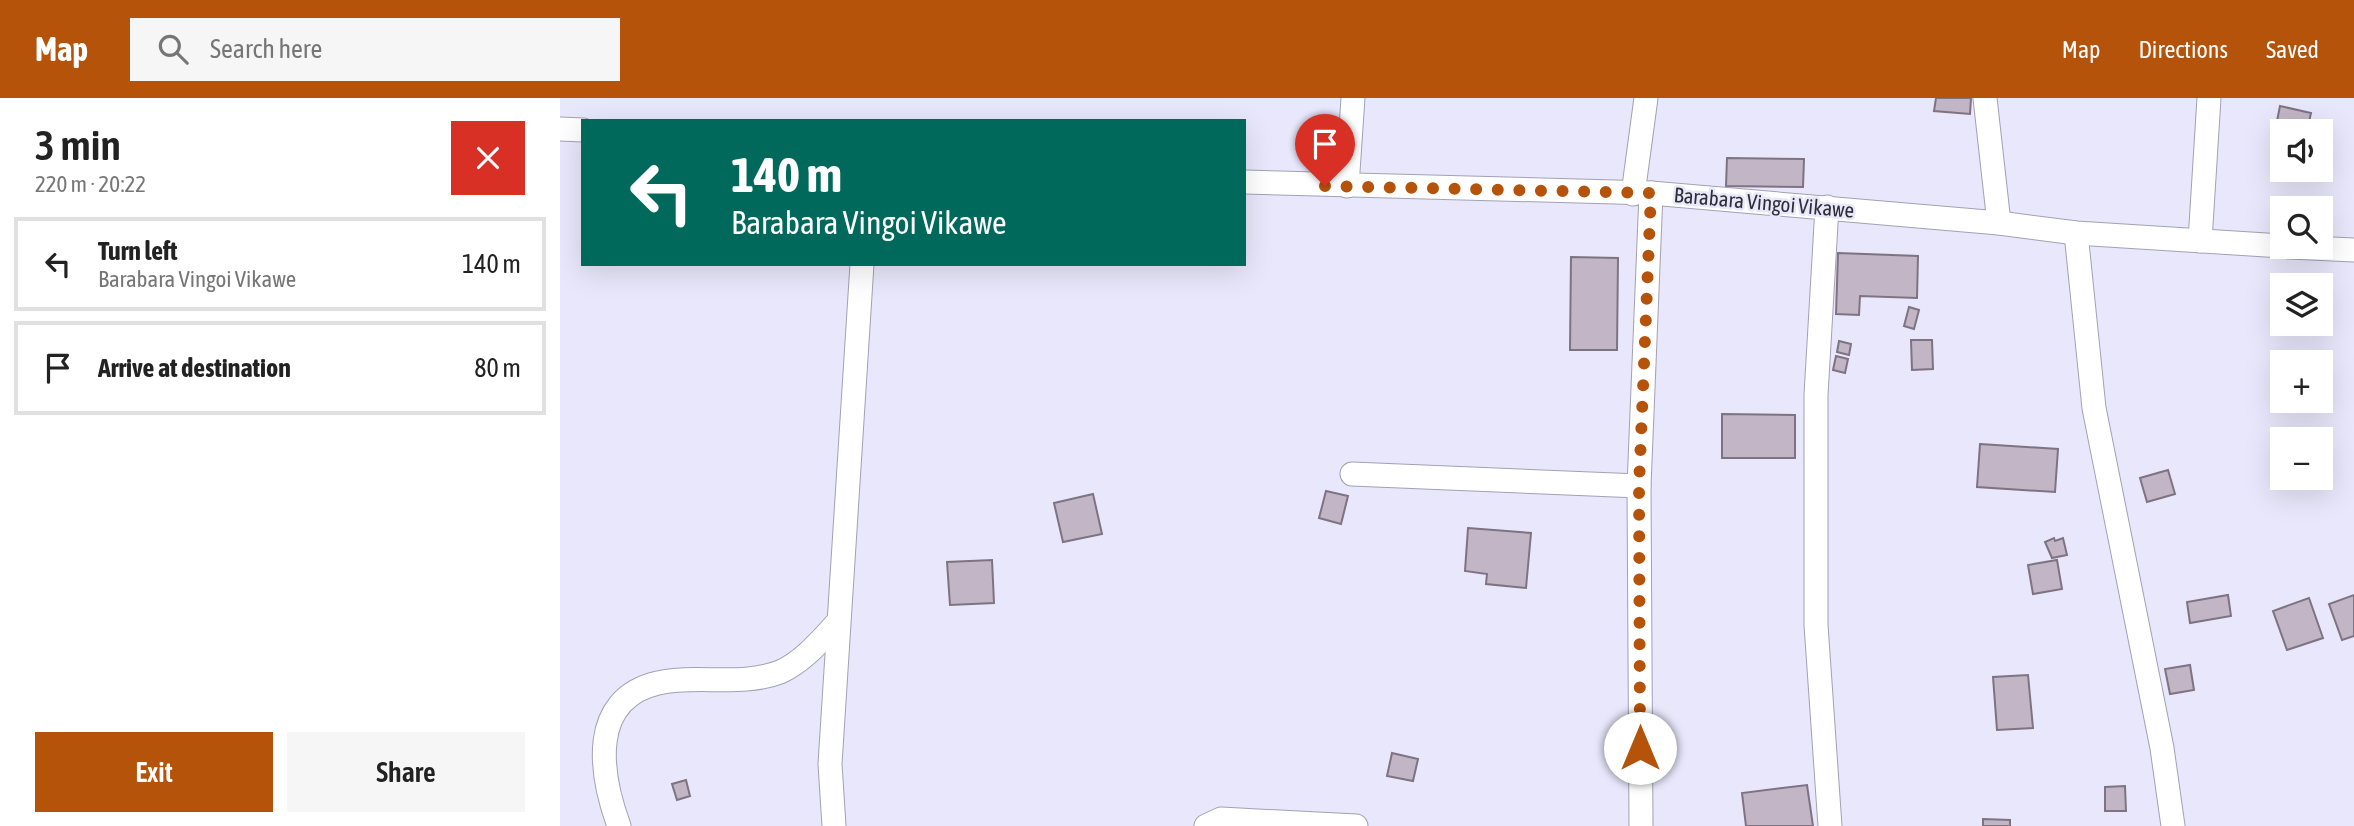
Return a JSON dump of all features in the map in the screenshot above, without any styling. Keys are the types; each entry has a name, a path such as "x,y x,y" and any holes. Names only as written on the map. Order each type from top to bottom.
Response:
{"street":[{"path":"1347,186 1353,98"},
{"path":"1641,826 1639,486 1642,194 1646,98"},
{"path":"1985,98 1999,223"},
{"path":"2200,241 2208,98"},
{"path":"560,129 581,130"},
{"name":"Barabara Vingoi Vikawe","path":"1246,182 1642,194 1827,207 2076,233 2270,245"},
{"path":"1827,207 1816,395 1816,625 1830,826"},
{"path":"2076,233 2094,408 2162,748 2173,826"},
{"path":"2333,249 2354,250"},
{"path":"834,826 830,764 837,623 850,486 862,266"},
{"path":"1352,474 1639,486"},
{"path":"619,826 607,782 604,751 606,725 619,703 635,692 658,683 760,678 782,671 808,653 837,623"},
{"path":"1206,826 1221,819 1356,826"}],"building":[{"path":"1936,98 1971,98 1970,114 1934,111"},
{"path":"2280,106 2311,113 2310,119 2277,119"},
{"path":"1727,158 1804,159 1803,187 1726,186"},
{"path":"1838,253 1918,256 1917,298 1860,296 1859,315 1836,314"},
{"path":"1571,257 1618,258 1617,350 1570,350"},
{"path":"1909,307 1919,310 1914,329 1904,326"},
{"path":"1911,340 1932,340 1933,369 1912,370"},
{"path":"1839,341 1851,344 1849,355 1837,352"},
{"path":"1836,356 1848,359 1845,373 1833,370"},
{"path":"1722,414 1795,415 1795,458 1722,458"},
{"path":"1980,444 2058,449 2055,492 1977,487"},
{"path":"2168,470 2175,494 2147,502 2140,478"},
{"path":"1326,491 1348,496 1341,524 1319,518"},
{"path":"1093,494 1102,534 1063,542 1054,503"},
{"path":"1468,528 1531,533 1526,588 1486,584 1487,574 1465,571"},
{"path":"2054,538 2055,541 2063,538 2067,555 2052,558 2045,542"},
{"path":"992,560 994,603 950,605 947,562"},
{"path":"2057,560 2062,589 2033,594 2028,565"},
{"path":"2228,595 2231,616 2190,623 2187,602"},
{"path":"2354,595 2354,636 2342,640 2329,604"},
{"path":"2309,598 2323,638 2287,650 2273,611"},
{"path":"2190,665 2194,690 2170,694 2165,669"},
{"path":"2028,675 2033,728 1997,730 1993,677"},
{"path":"1392,753 1418,759 1413,781 1387,776"},
{"path":"686,780 690,796 677,800 672,784"},
{"path":"1807,785 1813,826 1746,826 1742,793"},
{"path":"2125,786 2126,811 2105,811 2105,787"},
{"path":"1983,819 2010,820 2010,826 1983,826"}],"route":[{"path":"1325,186 1651,193 1639,486 1640,748"}]}
